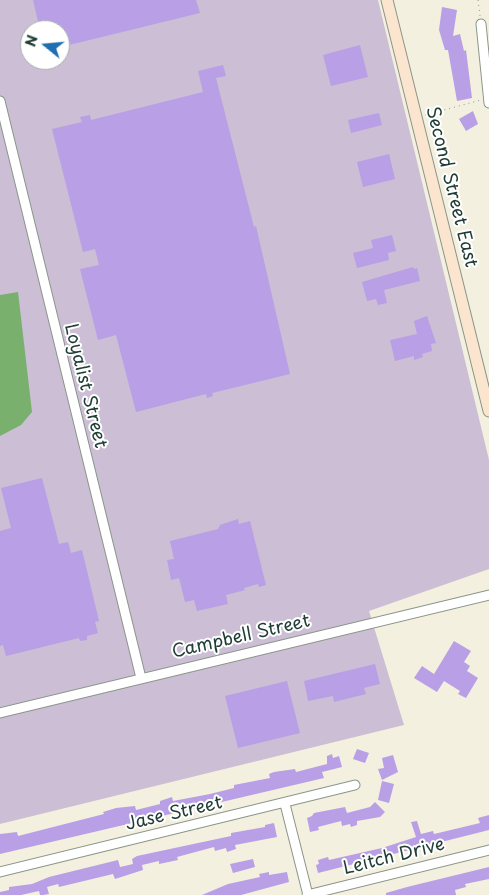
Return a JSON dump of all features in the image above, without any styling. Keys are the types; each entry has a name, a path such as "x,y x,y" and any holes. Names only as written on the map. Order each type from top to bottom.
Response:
{"main road":[{"name":"Second Street East","path":"387,0 489,411"}],"street":[{"path":"481,24 488,101"},
{"name":"Loyalist Street","path":"0,101 141,678"},
{"name":"Campbell Street","path":"0,713 489,595"},
{"name":"Jase Street","path":"0,872 285,804 355,785"},
{"path":"285,804 308,895"},
{"name":"Leitch Drive","path":"308,895 489,850"}],"path":[{"path":"478,0 481,24"},
{"path":"416,117 488,101"}],"shaded area":[{"path":"0,0 378,0 489,460 489,569 369,611 404,725 0,824"}],"green space":[{"path":"18,292 32,412 21,425 0,436 0,295"}],"building":[{"path":"33,0 196,0 200,13 70,45 70,20 38,20"},
{"path":"442,7 457,10 453,36 460,34 464,51 466,50 472,98 457,101 448,50 445,50 439,30"},
{"path":"360,45 368,77 331,86 323,55"},
{"path":"223,65 226,76 216,78 254,227 256,226 290,374 212,393 213,396 207,398 206,394 136,412 116,335 98,340 80,269 99,265 95,249 83,252 52,129 82,122 80,117 90,115 91,120 203,92 198,71"},
{"path":"473,111 478,124 466,131 459,119"},
{"path":"379,113 382,125 351,133 348,120"},
{"path":"389,154 395,179 363,187 357,162"},
{"path":"392,235 396,251 388,253 389,260 357,268 353,253 373,248 371,240"},
{"path":"413,267 414,269 417,268 420,281 384,290 387,303 378,305 376,299 367,301 362,282"},
{"path":"427,316 436,343 431,344 432,351 422,354 423,357 414,360 414,356 395,361 390,340 417,334 414,321"},
{"path":"42,478 59,544 68,542 71,553 82,550 99,621 95,622 98,633 87,636 87,640 80,641 79,638 6,656 3,645 0,646 0,531 11,528 1,488"},
{"path":"238,519 239,524 250,521 266,585 259,587 258,584 244,588 245,590 226,595 228,604 197,611 194,600 185,602 179,578 171,580 167,560 174,559 170,541 218,529 220,525"},
{"path":"454,641 471,651 464,662 470,666 467,671 478,678 466,698 458,694 460,691 444,681 437,692 414,678 422,666 434,674"},
{"path":"375,664 380,684 364,688 366,694 334,702 333,696 308,701 304,681"},
{"path":"287,681 300,733 238,748 225,696"},
{"path":"357,749 369,753 365,763 353,759"},
{"path":"332,754 333,758 339,756 342,767 322,772 324,778 0,854 0,834 17,832 18,836 104,814 103,812 116,808 135,806 136,810 160,804 160,801 172,797 173,801 210,794 234,788 234,785 270,778 269,774 274,772 295,769 296,772 327,764 327,756"},
{"path":"393,755 398,772 382,780 378,769 384,768 382,758"},
{"path":"382,781 394,784 389,803 378,800"},
{"path":"375,802 385,812 380,817 357,821 357,825 351,827 350,824 342,826 341,821 318,827 319,830 310,832 307,818 314,813 345,807 347,813 370,807"},
{"path":"489,815 489,830 318,873 316,865 319,864 318,860 328,857 329,860 382,848 416,837 411,822 417,821 421,834 433,831 434,834 480,823 478,818"},
{"path":"274,823 277,837 235,845 236,849 227,852 226,848 215,851 214,847 177,857 178,860 159,864 159,861 142,865 143,870 115,879 113,874 59,887 58,884 47,887 49,894 40,895 39,891 21,895 0,895 0,892 9,890 9,887 32,884 49,877 118,860 120,867 133,864 132,859 137,856 231,836 231,833 265,827 265,825"},
{"path":"253,859 255,867 233,873 230,864"},
{"path":"489,867 489,879 465,884 466,887 455,890 456,895 386,895 386,893 407,887"},
{"path":"269,872 269,875 287,872 289,882 241,895 202,895 228,884 260,877 259,874"}]}
